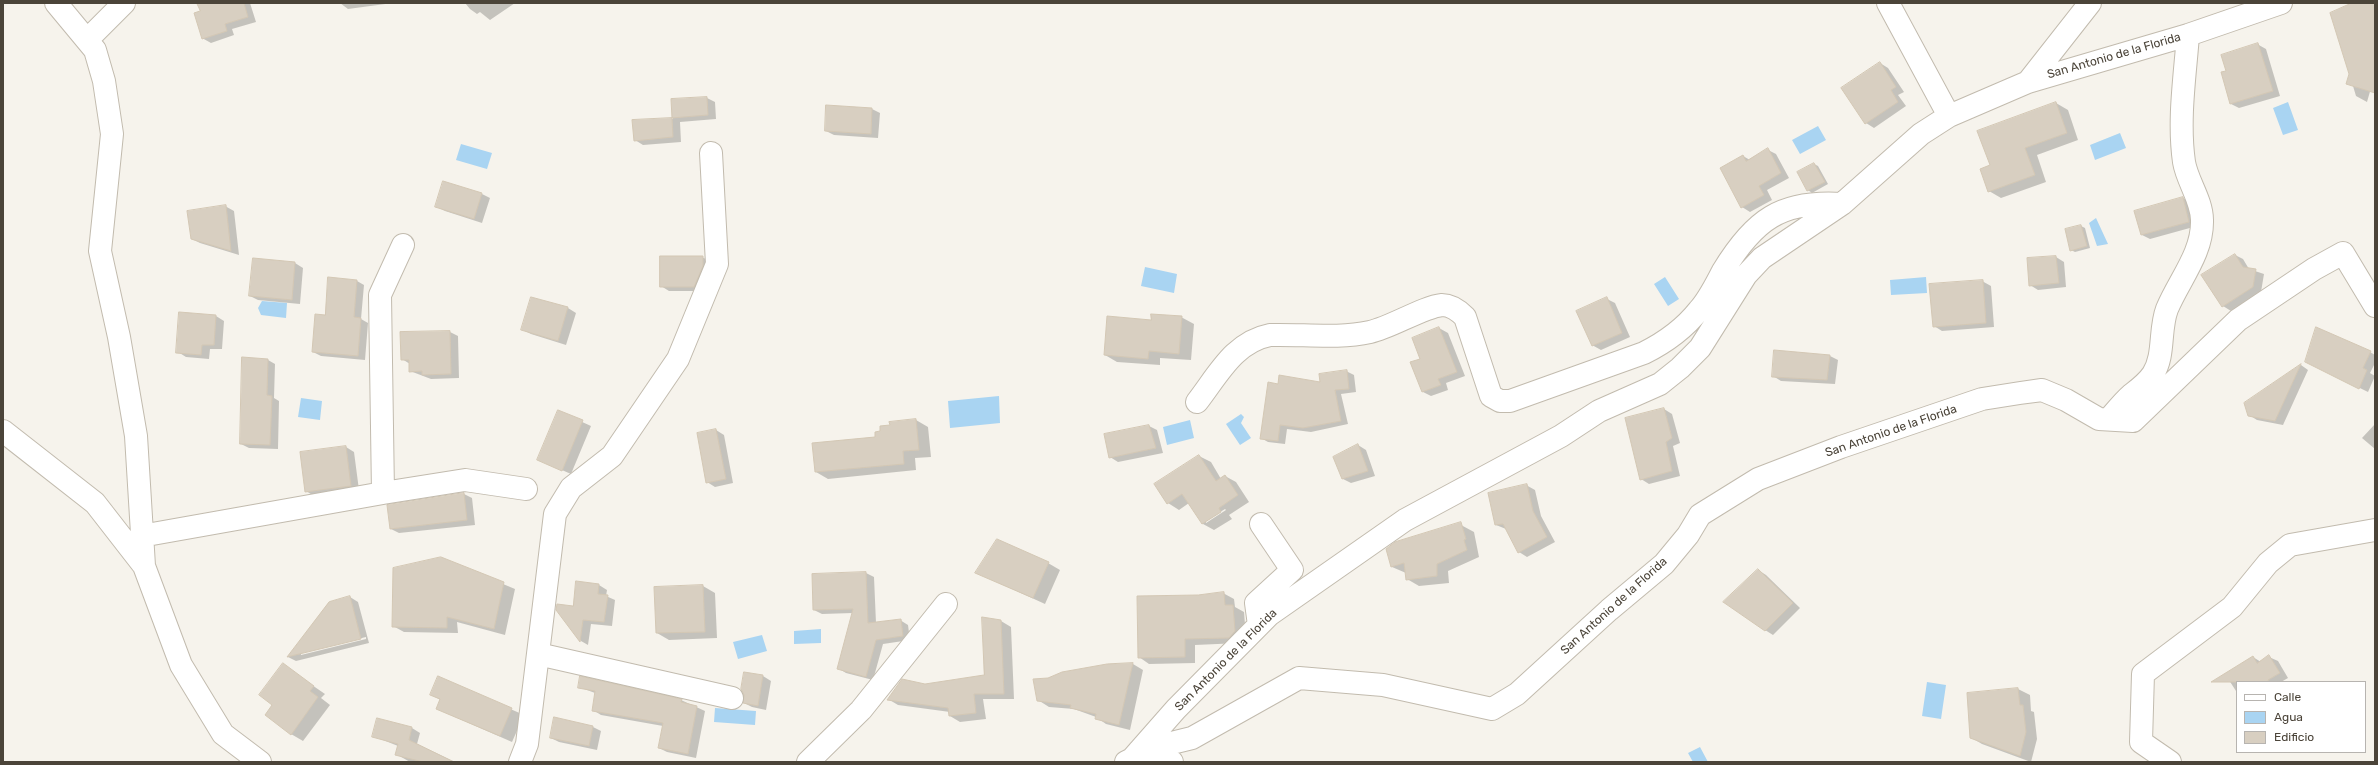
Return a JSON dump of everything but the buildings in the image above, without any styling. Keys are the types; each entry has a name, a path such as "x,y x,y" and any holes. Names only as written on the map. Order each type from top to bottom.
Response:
{"street":[{"path":"56,3 95,50 104,81 112,134 100,251 119,337 136,436 144,566 181,665 223,734 260,762"},
{"path":"87,40 124,3"},
{"path":"1888,3 1950,116"},
{"path":"2028,82 2090,3"},
{"name":"San Antonio de la Florida","path":"1133,756 1176,709 1269,615 1405,520 1555,440 1599,411 1660,384 1680,368 1700,348 1746,275 1762,258 1842,204 1921,134 1950,116 2028,82 2188,34 2281,3"},
{"path":"2109,419 2131,395 2145,385 2154,372 2159,360 2161,331 2167,309 2193,259 2202,218 2184,162 2182,111 2188,34"},
{"path":"520,762 527,744 555,514 571,488 612,456 678,359 717,264 711,153"},
{"path":"1198,402 1234,353 1245,343 1258,337 1270,335 1351,334 1369,332 1388,327 1442,305 1458,310 1465,318 1491,396 1500,401 1510,401 1644,353 1664,343 1682,329 1700,309 1735,252 1750,232 1770,217 1793,207 1817,202 1842,204"},
{"path":"383,493 380,295 403,245"},
{"name":"San Antonio de la Florida","path":"1133,756 1192,738 1299,678 1384,685 1492,709 1517,694 1609,610 1664,564 1688,535 1700,515 1758,479 1841,447 1982,399 2020,393 2042,390 2066,400 2099,419 2132,421 2238,320 2314,269 2343,253 2375,306"},
{"path":"3,431 95,503 144,566"},
{"path":"141,536 465,480 526,490"},
{"path":"1259,625 1256,602 1292,570 1260,524"},
{"path":"2170,762 2141,742 2143,674 2232,607 2268,563 2290,545 2375,530"},
{"path":"808,762 861,710 946,604"},
{"path":"538,654 732,698"},
{"path":"1133,756 1172,762"}],"water":[{"path":"2288,102 2298,130 2283,135 2273,108"},
{"path":"1818,126 1826,140 1800,154 1792,140"},
{"path":"2120,133 2126,148 2095,160 2090,145"},
{"path":"461,144 492,153 487,169 456,160"},
{"path":"2096,218 2108,244 2097,246 2089,223"},
{"path":"1145,267 1177,274 1174,293 1141,286"},
{"path":"1665,277 1679,299 1668,306 1654,284"},
{"path":"1926,277 1927,293 1891,295 1890,280"},
{"path":"262,301 287,303 286,318 261,315 258,308"},
{"path":"999,396 1000,423 950,428 948,401"},
{"path":"301,398 322,401 320,420 298,417"},
{"path":"1241,414 1244,417 1241,423 1251,438 1240,445 1226,424"},
{"path":"1190,420 1194,438 1167,445 1163,427"},
{"path":"821,629 821,643 794,644 794,631"},
{"path":"762,635 767,651 738,659 733,642"},
{"path":"1927,682 1946,685 1941,719 1922,716"},
{"path":"715,708 756,711 755,725 714,722"},
{"path":"1700,747 1708,762 1693,762 1688,753"}]}
